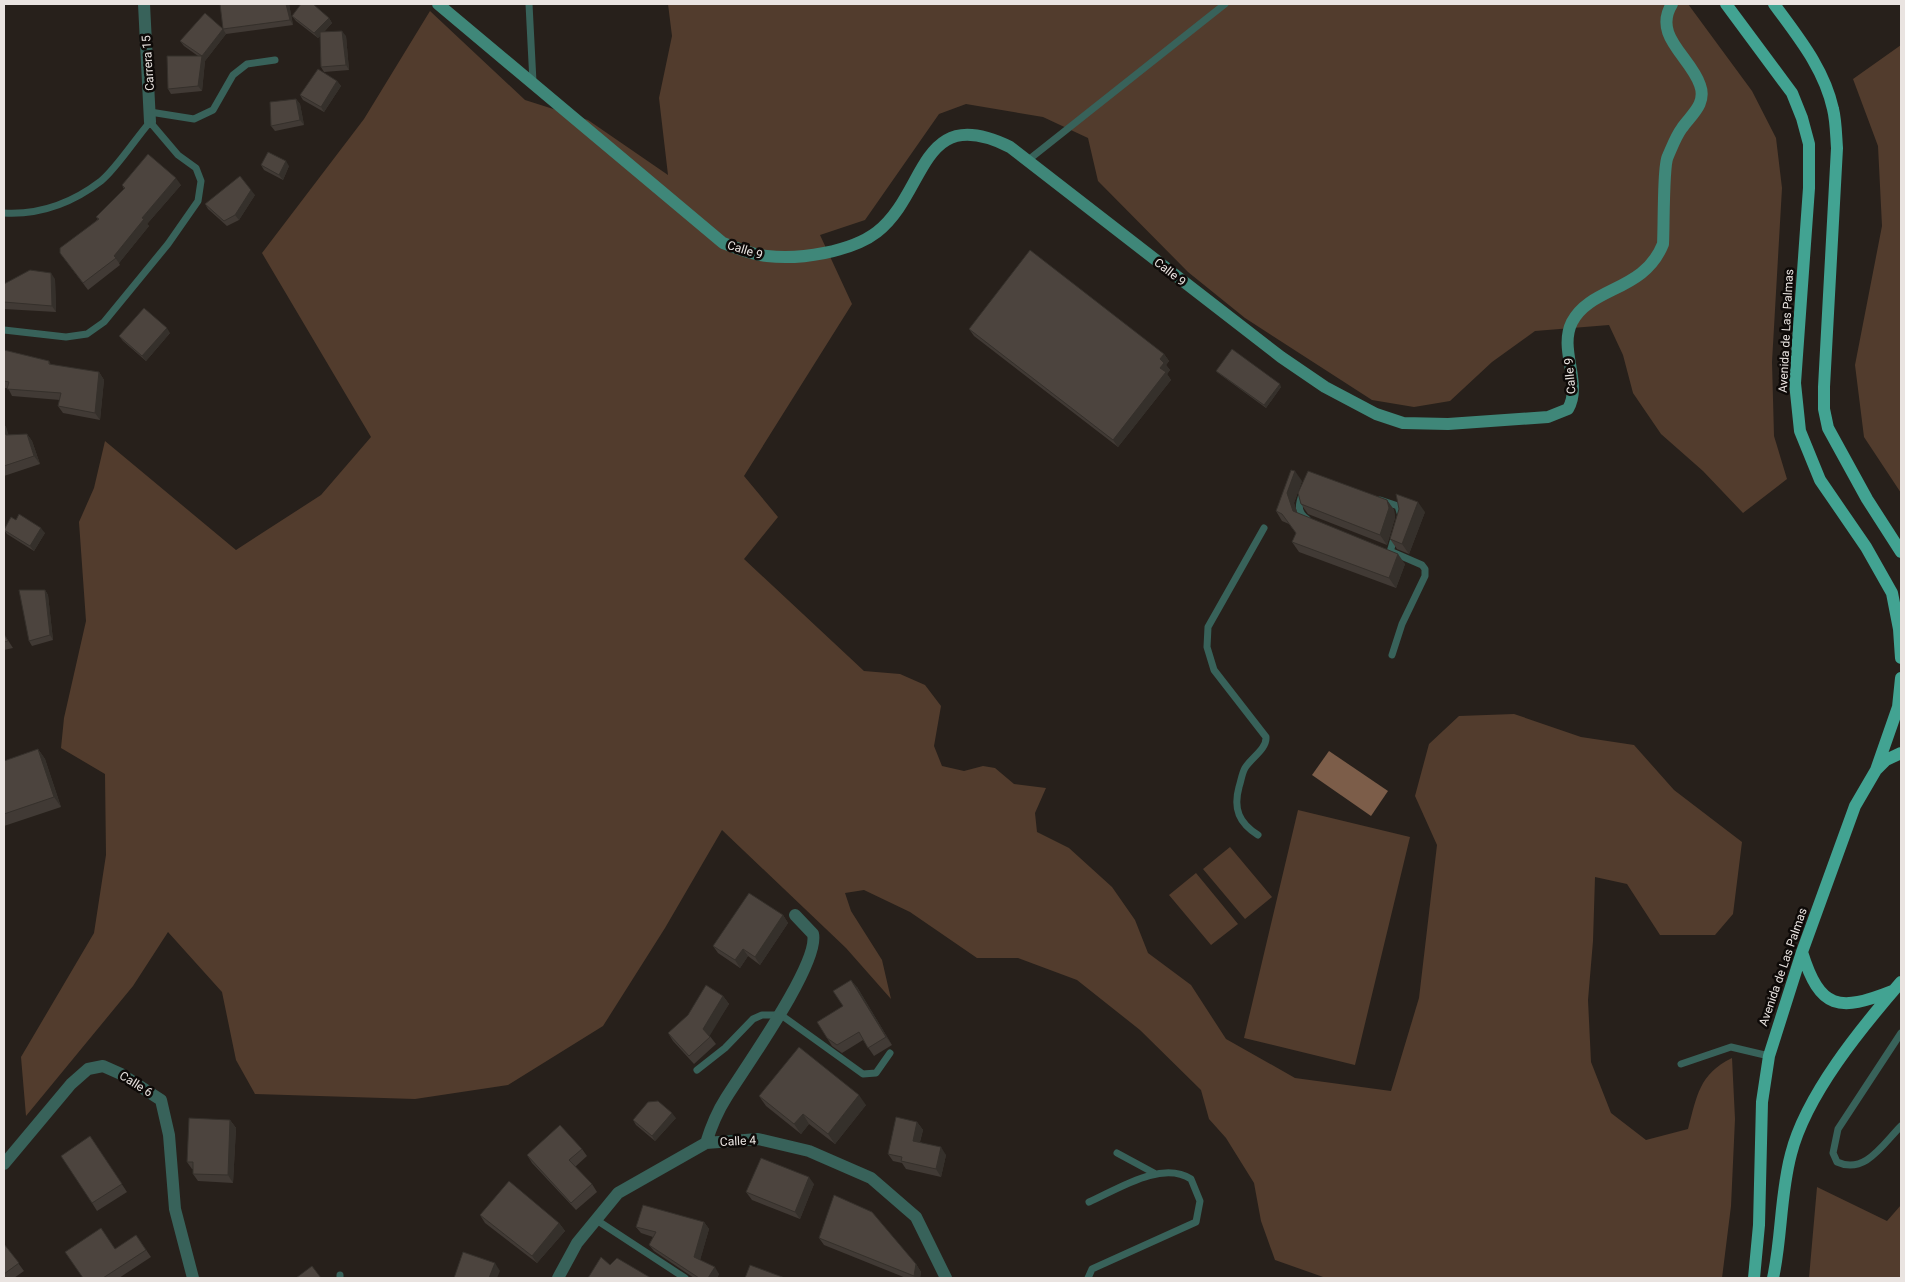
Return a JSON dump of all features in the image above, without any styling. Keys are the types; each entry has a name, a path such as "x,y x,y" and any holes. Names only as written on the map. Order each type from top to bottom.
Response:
{"main road":[{"name":"Avenida de Las Palmas","path":"1726,4 1792,93 1802,118 1809,144 1808,188 1795,383 1800,430 1820,480 1866,547 1892,593 1899,629 1901,658"},
{"path":"1774,4 1812,56 1825,80 1834,110 1838,148 1824,387 1824,409 1828,428 1867,499 1901,552"},
{"name":"Avenida de Las Palmas","path":"1754,1278 1759,1225 1762,1102 1773,1036 1855,806 1876,770 1898,707 1901,678"},
{"path":"1876,770 1886,760 1901,753"},
{"path":"1802,952 1811,981 1822,994 1834,1003 1868,1001 1897,986"},
{"path":"1772,1278 1779,1247 1786,1181 1800,1125 1832,1070 1897,986"}],"street":[{"name":"Carrera 15","path":"144,4 150,117"},
{"name":"Calle 9","path":"438,4 722,243 766,256 802,257 840,250 876,233 891,218 936,147 950,138 981,135 1010,147 1281,357 1325,387 1376,414 1403,423 1448,424 1559,414 1568,410 1573,396 1568,353 1568,338 1572,323 1582,310 1595,300 1625,286 1653,264 1663,244 1666,159 1682,128 1696,112 1701,100 1700,85 1667,33 1665,21 1672,4"},
{"path":"706,1143 712,1124 725,1099 780,1015 813,950 815,941 813,934 795,915"},
{"name":"Calle 6","path":"4,1164 71,1084 88,1069 103,1066 121,1074 161,1100 169,1135 176,1210 193,1278"},
{"name":"Calle 4","path":"558,1278 577,1243 618,1193 706,1143 758,1139 809,1151 871,1178 916,1218 946,1278"}],"lane":[{"path":"529,4 533,82"},
{"path":"1027,161 1225,4"},
{"path":"150,117 194,120 213,110 233,75 246,64 275,60"},
{"path":"4,213 44,211 72,199 102,180 150,117"},
{"path":"4,330 66,337 87,334 104,322 168,244 198,201 201,181 196,168 178,155 150,117"},
{"path":"1307,483 1298,504 1299,511 1304,518 1313,522"},
{"path":"1373,497 1398,506 1400,510 1401,518 1390,552"},
{"path":"1258,835 1246,827 1238,817 1236,799 1244,769 1264,745 1266,737 1214,670 1207,647 1208,627 1264,528"},
{"path":"1381,548 1422,565 1425,569 1425,576 1402,624 1392,655"},
{"path":"697,1070 725,1048 753,1019 762,1015 780,1015 863,1074 876,1073 890,1053"},
{"path":"1901,1033 1838,1129 1833,1153 1837,1162 1848,1167 1865,1163 1901,1126"},
{"path":"1681,1064 1731,1046 1769,1056"},
{"path":"1117,1152 1154,1173"},
{"path":"1088,1278 1092,1269 1196,1222 1200,1201 1191,1179 1173,1171 1154,1173 1089,1202"},
{"path":"595,1219 685,1278"}],"shaded area":[{"path":"668,4 1688,4 1752,91 1776,138 1782,188 1772,362 1774,436 1787,479 1743,513 1703,471 1661,434 1633,393 1623,355 1609,325 1535,331 1492,362 1450,401 1414,407 1372,400 1245,318 1188,272 1098,181 1088,138 1043,117 966,104 939,114 865,220 820,235 852,304 744,476 778,517 744,559 864,671 900,674 925,685 941,706 934,746 942,766 964,771 983,766 995,768 1014,784 1046,788 1035,813 1037,832 1069,848 1112,887 1135,920 1148,953 1191,985 1226,1039 1295,1078 1391,1091 1419,998 1437,845 1415,796 1429,744 1459,716 1514,714 1581,737 1634,745 1674,790 1742,842 1733,914 1715,935 1660,935 1627,884 1595,877 1593,941 1588,1000 1591,1062 1611,1113 1646,1140 1688,1129 1701,1087 1712,1071 1732,1058 1735,1119 1731,1206 1722,1278 1326,1278 1275,1260 1261,1221 1254,1183 1226,1138 1209,1119 1201,1090 1140,1030 1077,980 1018,958 977,958 910,912 864,890 845,893 851,911 882,960 891,999 846,948 722,830 665,928 603,1026 508,1085 415,1099 255,1094 236,1060 222,992 168,932 133,986 26,1116 21,1057 94,933 106,855 105,774 61,748 64,718 86,621 79,522 94,488 105,441 236,550 321,495 371,437 262,253 364,119 430,11 525,100 588,120 668,175 659,98 672,36"},
{"path":"1901,45 1901,493 1864,437 1855,365 1882,226 1878,146 1853,79"},
{"path":"1329,751 1388,791 1371,816 1312,775"},
{"path":"1298,810 1410,837 1355,1065 1244,1038"},
{"path":"1230,847 1272,897 1245,919 1203,869"},
{"path":"1196,873 1238,924 1211,945 1169,895"},
{"path":"1817,1187 1887,1221 1901,1205 1901,1278 1809,1278"}],"building":[{"path":"220,4 286,4 290,20 223,29"},
{"path":"301,4 313,4 329,18 314,33 292,16"},
{"path":"205,13 223,29 202,56 180,41"},
{"path":"342,31 346,65 321,67 320,32"},
{"path":"167,56 202,56 198,86 168,89"},
{"path":"318,69 337,81 321,107 300,95"},
{"path":"296,99 300,120 271,126 270,102"},
{"path":"268,152 286,161 279,175 261,165"},
{"path":"148,154 176,178 142,218 144,219 114,256 116,258 83,283 60,253 60,248 99,219 96,217 125,188 122,185"},
{"path":"240,176 251,190 235,215 224,221 205,204"},
{"path":"1030,250 1164,354 1160,359 1164,363 1160,368 1166,372 1113,440 969,329"},
{"path":"30,270 51,273 52,306 4,302 4,284"},
{"path":"144,308 167,328 142,356 119,336"},
{"path":"1232,349 1280,384 1264,405 1216,371"},
{"path":"4,350 49,361 49,364 99,372 95,413 58,406 61,393 7,389 9,382 4,381"},
{"path":"4,429 6,435 27,434 34,456 4,466"},
{"path":"1291,470 1295,471 1287,493 1293,511 1398,554 1389,578 1292,542 1296,533 1282,514 1276,511"},
{"path":"1308,471 1387,500 1389,508 1380,535 1301,504 1298,493"},
{"path":"1396,494 1418,502 1402,544 1390,539 1399,509"},
{"path":"19,514 41,528 30,546 4,530 11,517 16,520"},
{"path":"19,590 45,590 50,635 29,641"},
{"path":"4,634 8,641 4,642"},
{"path":"38,749 54,797 4,814 4,761"},
{"path":"749,893 783,915 755,957 743,949 735,960 713,946"},
{"path":"851,980 886,1037 868,1048 859,1032 837,1045 827,1038 817,1022 843,1006 833,991"},
{"path":"706,985 723,996 703,1029 710,1037 689,1056 668,1033 688,1015"},
{"path":"799,1047 859,1095 828,1134 803,1114 794,1124 759,1096"},
{"path":"658,1101 672,1113 652,1136 633,1120 648,1102"},
{"path":"896,1117 917,1122 913,1141 941,1147 936,1169 901,1161 902,1157 888,1154"},
{"path":"189,1118 230,1120 228,1175 193,1174 193,1162 187,1162"},
{"path":"560,1125 582,1149 569,1160 592,1184 571,1203 527,1155"},
{"path":"90,1136 122,1184 92,1203 61,1156"},
{"path":"761,1158 809,1177 795,1212 746,1192"},
{"path":"509,1181 559,1223 532,1256 480,1215"},
{"path":"834,1195 872,1212 916,1264 914,1276 819,1238"},
{"path":"643,1205 704,1222 694,1257 715,1267 708,1278 699,1278 649,1245 656,1232 636,1227"},
{"path":"101,1228 115,1249 136,1235 146,1250 103,1278 83,1278 65,1252"},
{"path":"4,1244 19,1263 4,1274"},
{"path":"463,1252 495,1263 489,1278 454,1278"},
{"path":"601,1257 610,1265 617,1258 651,1278 588,1278"},
{"path":"750,1265 785,1278 745,1278"},
{"path":"312,1266 321,1278 296,1278"}]}
